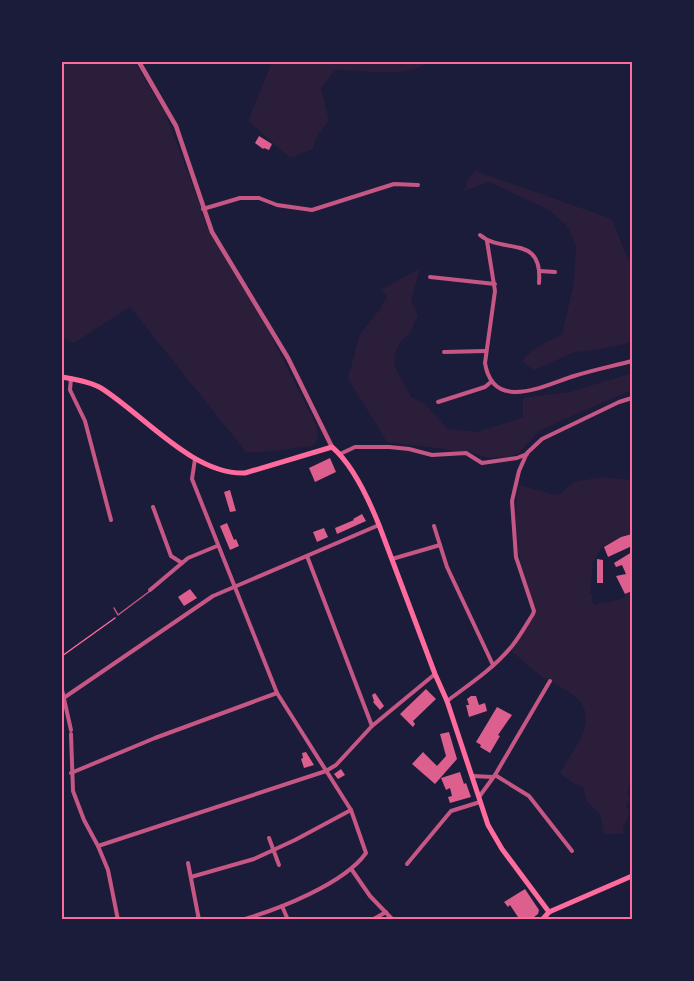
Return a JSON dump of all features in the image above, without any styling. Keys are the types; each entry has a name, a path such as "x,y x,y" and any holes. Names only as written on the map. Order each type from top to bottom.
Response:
{"main road":[{"path":"62,377 99,387 195,459 231,474 245,473 332,447 340,454 372,508 379,525 447,701 488,825 502,849 549,912"},
{"path":"542,920 549,912 633,876"}],"street":[{"path":"139,62 176,126 212,232 288,358 332,447"},
{"path":"203,209 240,198 259,198 277,205 312,210 394,184 417,185"},
{"path":"480,235 487,241 526,249 534,258 540,271 539,283"},
{"path":"487,241 495,284 486,351 487,372 492,381 504,390 518,393 633,361"},
{"path":"540,271 555,272"},
{"path":"430,277 495,284"},
{"path":"444,352 486,351"},
{"path":"71,378 70,390 86,421 111,520"},
{"path":"438,402 485,387 492,381"},
{"path":"340,454 355,447 389,447 432,455 466,453 482,463 517,458 527,453 542,439 619,402 633,398"},
{"path":"447,701 494,665 512,646 534,610 516,557 512,517 515,484 527,453"},
{"path":"195,459 192,479 277,693 351,810 366,853 352,870 282,906 241,920"},
{"path":"153,507 171,556 182,563"},
{"path":"65,698 213,596 379,525"},
{"path":"434,526 458,592 494,665"},
{"path":"392,559 440,545"},
{"path":"150,590 188,558 217,546"},
{"path":"307,556 372,726"},
{"path":"98,846 326,771 336,765 372,726 435,674"},
{"path":"408,864 451,811 479,799 550,681"},
{"path":"62,690 71,732 73,791 108,870 118,920"},
{"path":"71,773 155,738 277,693"},
{"path":"472,776 494,776 529,796 572,851"},
{"path":"191,877 234,865 274,850 351,810"},
{"path":"269,838 279,865"},
{"path":"188,863 199,920"},
{"path":"352,870 370,896 393,920"},
{"path":"282,906 288,920"},
{"path":"372,920 386,912"}],"lane":[{"path":"114,608 118,615 150,590"}],"path":[{"path":"62,656 118,615"}],"shaded area":[{"path":"62,62 134,62 165,112 211,235 256,306 316,425 318,434 312,446 256,453 246,452 130,307 74,343 62,337"},
{"path":"272,62 427,62 408,71 335,70 321,88 329,120 316,138 313,149 290,158 248,121"},
{"path":"476,171 612,219 628,260 632,263 632,342 575,352 534,370 522,361 535,349 562,334 574,282 576,247 568,227 549,210 489,182 464,191 469,177"},
{"path":"420,268 411,301 418,315 410,333 400,342 394,365 411,397 425,404 448,429 477,432 523,417 523,398 570,392 632,373 632,390 540,430 518,454 508,457 489,458 467,451 387,442 348,379 359,336 387,296 381,290"},
{"path":"602,477 632,480 632,534 622,536 601,548 591,566 593,566 590,593 593,596 591,601 596,605 600,602 625,598 625,595 632,591 632,779 627,794 630,798 626,805 630,813 623,827 624,834 604,834 600,814 586,800 583,787 560,773 580,740 585,726 585,711 582,704 570,693 541,676 509,649 536,610 518,548 515,518 519,485 556,495 562,493 573,482"}],"building":[{"path":"259,136 272,144 269,150 255,143"},
{"path":"330,458 336,472 315,482 309,468"},
{"path":"230,490 236,511 230,512 224,492"},
{"path":"362,514 366,521 337,534 335,528"},
{"path":"227,523 239,546 230,550 220,526"},
{"path":"324,528 328,537 317,542 313,532"},
{"path":"632,534 632,546 608,557 604,547 621,537"},
{"path":"632,552 632,573 630,575 632,591 625,594 616,576 626,574 622,565 616,567 614,563"},
{"path":"597,559 603,560 603,583 597,583"},
{"path":"190,589 197,598 184,606 178,597"},
{"path":"426,689 436,699 413,721 415,724 413,727 400,714"},
{"path":"375,693 384,706 380,710 373,702 372,695"},
{"path":"476,696 479,705 485,703 487,711 469,717 466,705 469,705 467,699"},
{"path":"497,707 512,715 498,735 500,736 490,753 476,742"},
{"path":"449,732 457,759 435,784 412,764 423,752 437,766 446,756 440,734"},
{"path":"306,752 314,765 304,768 301,759 303,758 302,753"},
{"path":"341,769 345,775 338,779 334,774"},
{"path":"460,772 471,797 450,803 448,797 452,796 450,788 446,790 441,778"},
{"path":"525,889 539,910 538,914 530,920 520,920 510,905 508,907 504,902"}]}
